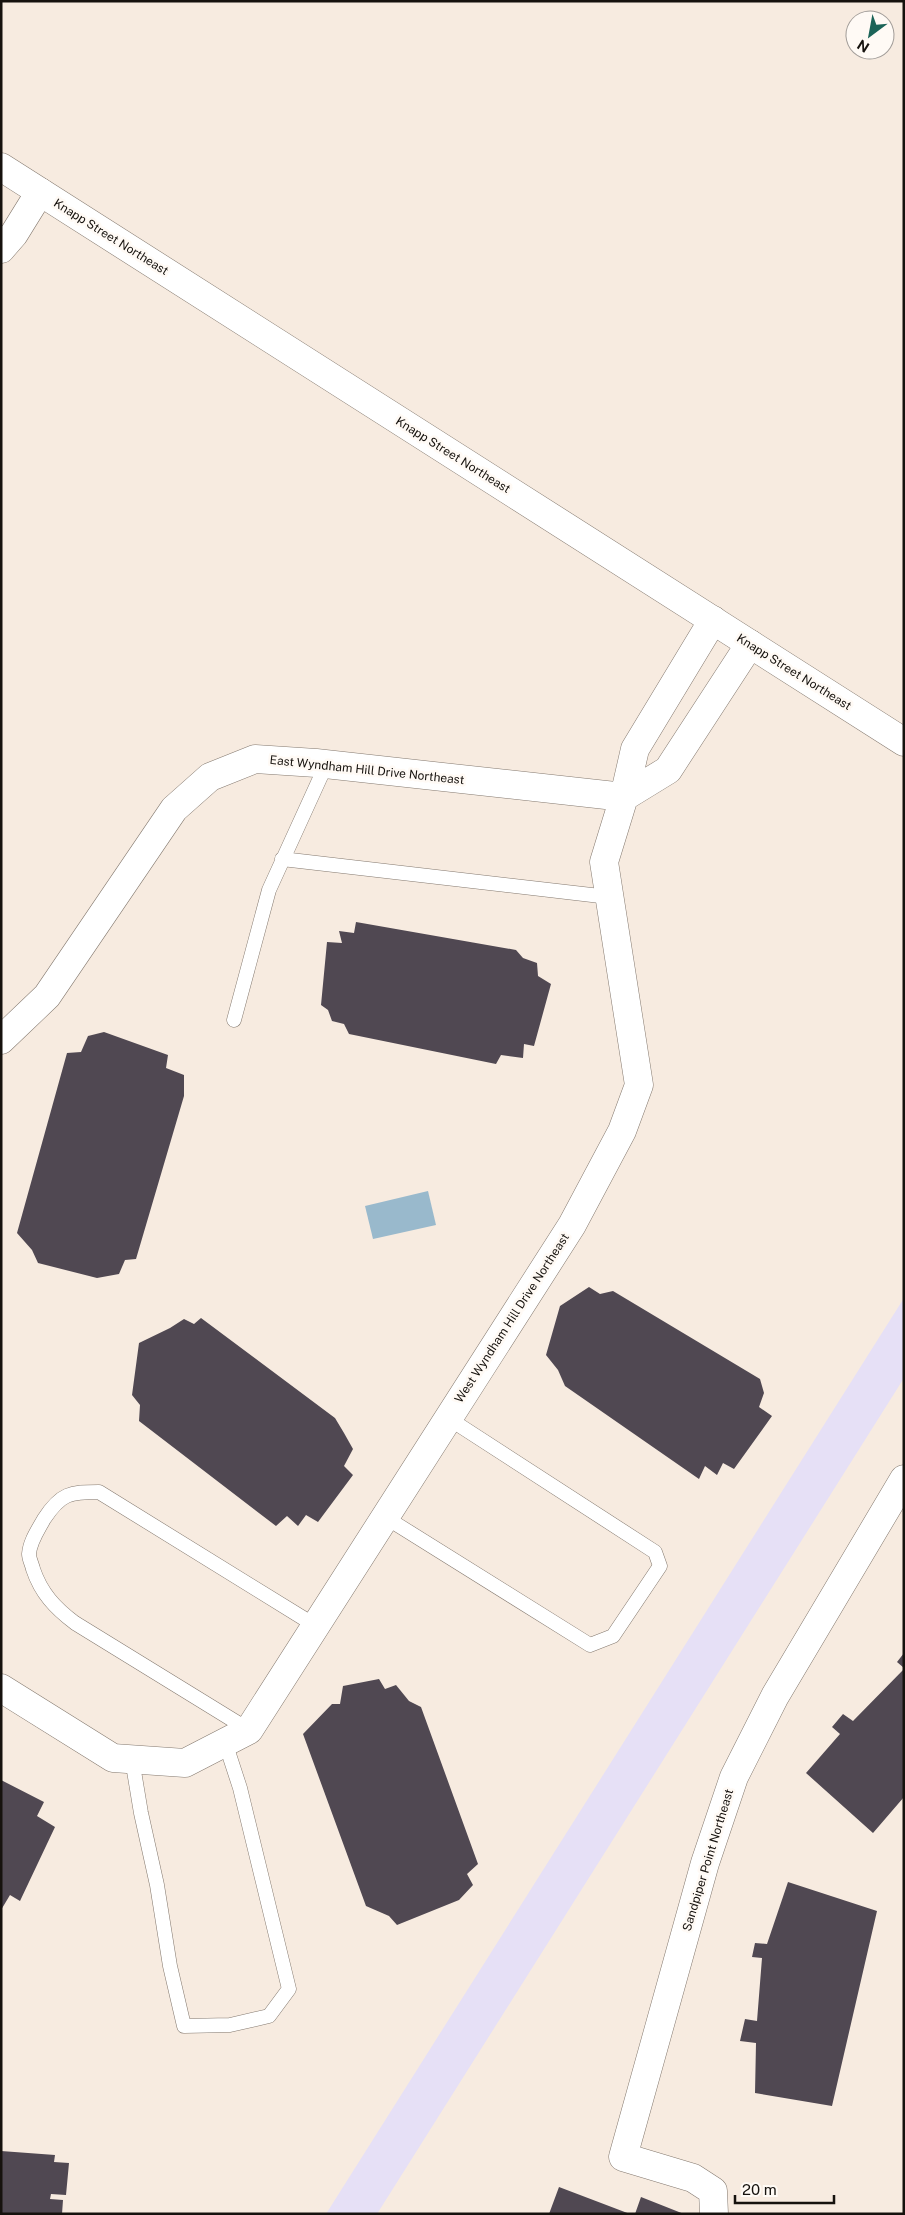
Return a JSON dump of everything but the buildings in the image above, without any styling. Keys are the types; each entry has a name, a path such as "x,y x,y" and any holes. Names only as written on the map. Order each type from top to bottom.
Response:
{"street":[{"name":"Knapp Street Northeast","path":"1,167 904,742"},
{"path":"1,249 14,234 40,192"},
{"name":"West Wyndham Hill Drive Northeast","path":"249,1730 572,1225 622,1131 639,1085 604,862 624,796 635,749 713,620"},
{"path":"624,796 668,770 750,644"},
{"name":"East Wyndham Hill Drive Northeast","path":"2,1039 47,996 174,809 210,777 255,759 326,764 624,796"},
{"name":"Sandpiper Point Northeast","path":"714,2214 712,2191 693,2178 623,2158 705,1863 734,1777 775,1696 904,1479"},
{"path":"1,1688 113,1758 185,1762 249,1730"}],"lane":[{"path":"234,1020 269,890 326,764"},
{"path":"282,859 609,897"},
{"path":"385,1517 590,1645 613,1636 660,1566 655,1552 448,1418"},
{"path":"249,1730 60,1612 45,1595 38,1583 29,1556 33,1539 50,1509 63,1497 73,1492 98,1492 316,1626"},
{"path":"132,1759 141,1813 157,1885 170,1966 184,2026 230,2025 269,2016 289,1989 240,1788 225,1742"}],"shaded area":[{"path":"904,1298 904,1378 377,2214 326,2214"}],"water":[{"path":"428,1191 436,1225 373,1239 365,1206"}]}
